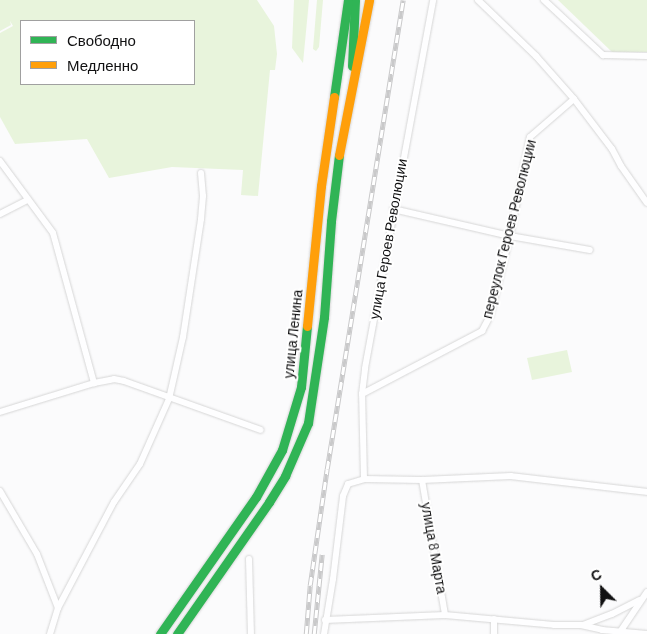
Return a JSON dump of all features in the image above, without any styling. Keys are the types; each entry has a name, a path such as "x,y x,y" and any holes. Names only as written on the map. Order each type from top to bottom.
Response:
{"main road":[{"name":"улица Ленина","path":"160,634 256,497 282,450 293,419 301,387 321,186 348,0"},
{"name":"улица Ленина","path":"177,634 270,502 285,476 308,423 324,317 331,221 351,86 355,0"},
{"path":"351,86 369,0"},
{"path":"331,127 344,128"}],"street":[{"name":"улица Героев Революции","path":"364,479 362,394 393,209 433,0"},
{"path":"478,0 536,56 574,99 612,149 620,166 647,203"},
{"path":"544,0 603,55 647,56"},
{"name":"переулок Героев Революции","path":"362,394 482,331 490,316 510,236 530,137 574,99"},
{"path":"0,162 53,234 57,243 94,383"},
{"path":"50,634 58,608 114,502 140,464 170,398 183,337 201,219 202,173"},
{"path":"0,214 28,200"},
{"path":"393,209 510,236 590,250"},
{"path":"0,412 94,383 114,379 261,430"},
{"path":"324,634 343,496 348,484 364,479 422,480 511,476 647,492"},
{"name":"улица 8 Марта","path":"422,480 445,615"},
{"path":"0,491 37,554 58,608"},
{"path":"249,560 251,634"},
{"path":"620,632 647,592"},
{"path":"582,625 612,614 640,600"},
{"path":"325,620 445,615 554,625 582,625 602,630 647,634"},
{"path":"494,619 494,634"}],"green space":[{"path":"0,0 257,0 274,26 277,54 275,70 270,70 258,196 241,195 243,170 172,167 109,178 87,139 15,144 0,117 0,33 13,26 10,21 11,25 0,31"},
{"path":"294,0 309,0 303,63 292,48"},
{"path":"317,0 323,0 319,47 316,51 313,49"},
{"path":"558,0 647,0 647,52 612,52"},
{"path":"567,350 572,372 532,380 527,358"}],"railway":[{"path":"306,634 310,585 327,469 403,0"},
{"path":"314,634 322,554"}],"traffic: fast":[{"path":"334,97 348,0"},
{"path":"352,66 355,0"},
{"path":"177,634 269,502 285,476 308,423 324,317 331,221 339,155"},
{"path":"160,634 256,497 282,450 301,387 307,326"}],"traffic: slow":[{"path":"339,155 369,0"},
{"path":"307,326 321,186 334,97"}]}
